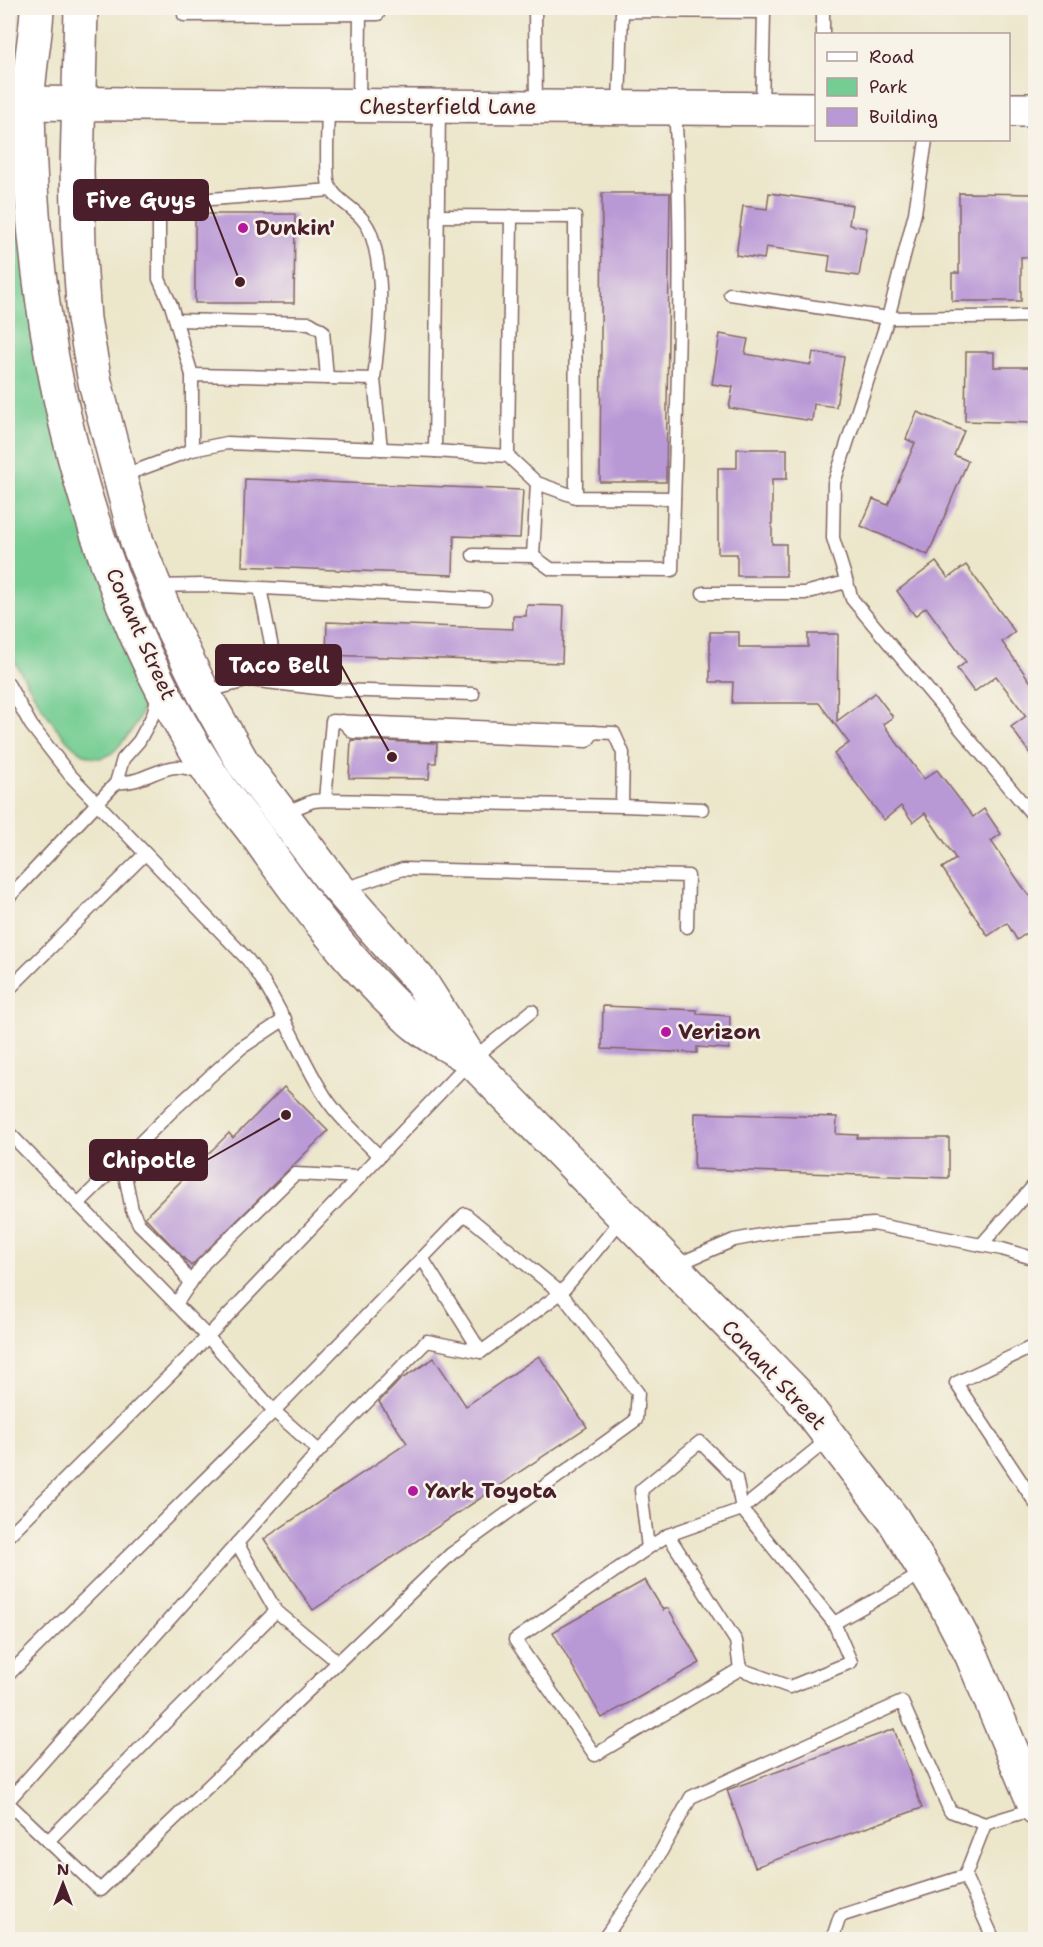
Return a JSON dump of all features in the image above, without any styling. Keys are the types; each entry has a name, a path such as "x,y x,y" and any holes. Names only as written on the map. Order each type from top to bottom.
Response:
{"main road":[{"name":"Conant Street","path":"37,8 18,103 37,266 60,396 99,534 129,616 159,680 222,791 326,927 410,1020 471,1060"},
{"name":"Conant Street","path":"81,8 77,170 84,319 95,382 137,542 203,692 243,763 340,890 421,982 471,1060 797,1394 893,1519 972,1656 1035,1808"},
{"name":"Chesterfield Lane","path":"18,103 815,109"},
{"path":"1010,110 1035,110"}],"lane":[{"path":"184,8 184,15 329,11 378,14 378,8"},
{"path":"535,8 536,107"},
{"path":"823,8 823,33"},
{"path":"619,108 622,11 764,12 762,109"},
{"path":"360,14 329,185 362,217 372,237 381,307 374,379 381,449"},
{"path":"435,451 439,106"},
{"path":"473,555 533,556 551,569 672,570 680,203 675,108"},
{"path":"926,141 915,213 888,318 834,483 833,538 852,600 1035,816"},
{"path":"192,450 192,375 176,320 159,279 159,210 184,201 332,190"},
{"path":"438,216 575,217 576,497"},
{"path":"508,456 511,216"},
{"path":"730,294 888,318 1035,316"},
{"path":"176,320 310,323 323,331 327,378"},
{"path":"192,375 374,379"},
{"path":"119,477 192,450 227,443 508,456 537,483 576,497 674,498"},
{"path":"533,556 537,483"},
{"path":"703,593 805,593 846,582"},
{"path":"155,586 201,585 485,599"},
{"path":"260,588 279,683"},
{"path":"8,898 116,783 123,759 139,741 153,715 159,680"},
{"path":"203,692 250,680 333,690 473,694"},
{"path":"8,684 31,725 96,803 248,960 267,984 321,1091 338,1114 379,1156"},
{"path":"325,800 332,721 342,721 614,733 623,753 622,806"},
{"path":"116,783 139,779 163,768 179,767 195,770 222,791"},
{"path":"283,814 313,801 325,800 702,809"},
{"path":"8,990 145,854"},
{"path":"340,890 403,869 688,876 687,927"},
{"path":"8,1536 207,1336 471,1060 532,1011"},
{"path":"78,1204 241,1048 285,1019"},
{"path":"8,1132 207,1336 274,1411 319,1451"},
{"path":"122,1160 132,1210 139,1224 174,1258 190,1284"},
{"path":"176,1304 204,1263 295,1174 360,1177"},
{"path":"981,1245 1035,1183"},
{"path":"8,1675 274,1411 465,1214 561,1293 638,1393 636,1420 451,1554 99,1890 8,1802 319,1451 427,1341 481,1352 561,1293 623,1217"},
{"path":"672,1267 734,1240 788,1230 873,1224 981,1245 1035,1259"},
{"path":"422,1258 481,1352"},
{"path":"1035,1345 956,1383 1035,1504"},
{"path":"740,1669 595,1755 515,1640 668,1535 742,1509 831,1437"},
{"path":"648,1548 641,1490 700,1442 736,1478 742,1509 834,1623 851,1662 790,1687 740,1669"},
{"path":"668,1535 736,1641 740,1669"},
{"path":"237,1543 276,1611 338,1662"},
{"path":"834,1623 925,1572"},
{"path":"48,1841 276,1611"},
{"path":"603,1940 647,1877 690,1797 902,1702 950,1811 985,1824 1035,1808"},
{"path":"985,1824 965,1876 994,1940"},
{"path":"832,1940 840,1916 965,1876"}],"green space":[{"path":"8,184 143,695 141,711 133,729 118,747 103,758 87,755 71,744 40,704 8,652"}],"building":[{"path":"602,193 670,193 666,482 600,482"},
{"path":"769,193 852,205 849,225 867,228 859,276 828,272 830,256 766,247 764,259 736,255 743,206 767,209"},
{"path":"959,193 1035,194 1035,257 1021,257 1021,301 952,301 952,273 959,273"},
{"path":"195,214 295,214 294,303 195,303"},
{"path":"720,334 748,339 745,354 811,365 813,352 844,357 836,407 814,404 812,421 729,408 733,387 712,384"},
{"path":"966,352 994,352 994,367 1035,367 1035,423 965,421"},
{"path":"917,412 964,431 954,455 968,461 928,555 861,526 873,499 888,505 915,443 906,439"},
{"path":"737,449 787,449 787,479 772,479 772,544 786,544 786,576 737,576 737,554 718,554 718,468 737,468"},
{"path":"245,479 523,490 520,538 454,536 453,575 242,566"},
{"path":"936,562 948,578 966,565 1015,632 1002,642 1035,688 1035,761 1011,727 1026,716 996,676 974,692 957,669 966,662 926,607 915,616 897,591"},
{"path":"527,605 564,606 562,663 326,655 327,622 513,629 513,616 526,616"},
{"path":"710,632 739,632 739,647 808,647 808,634 838,634 837,721 875,693 893,717 883,724 924,779 937,770 973,817 984,809 1001,834 991,841 1029,896 1035,891 1035,927 1017,940 1007,923 988,936 942,868 956,859 925,813 913,822 901,806 884,820 834,754 849,743 819,703 732,703 733,682 710,682"},
{"path":"351,740 437,743 436,763 430,763 429,779 349,778"},
{"name":"Verizon","path":"603,1006 697,1010 697,1014 730,1016 729,1049 697,1047 697,1053 602,1049"},
{"path":"284,1087 328,1131 191,1266 145,1217 229,1133 233,1138"},
{"path":"695,1113 837,1117 836,1134 858,1135 857,1138 949,1138 949,1178 694,1169"},
{"name":"Yark Toyota","path":"539,1356 587,1427 313,1610 264,1539 407,1443 379,1402 400,1380 434,1358 466,1406"},
{"path":"645,1580 663,1610 668,1608 700,1663 602,1718 553,1632"},
{"path":"894,1729 922,1808 755,1867 727,1790"}],"place":[{"name":"Dunkin'","path":"243,228"},
{"name":"Five Guys","path":"240,282"},
{"name":"Taco Bell","path":"392,757"},
{"name":"Verizon","path":"666,1032"},
{"name":"Chipotle","path":"286,1115"},
{"name":"Yark Toyota","path":"413,1491"}]}
